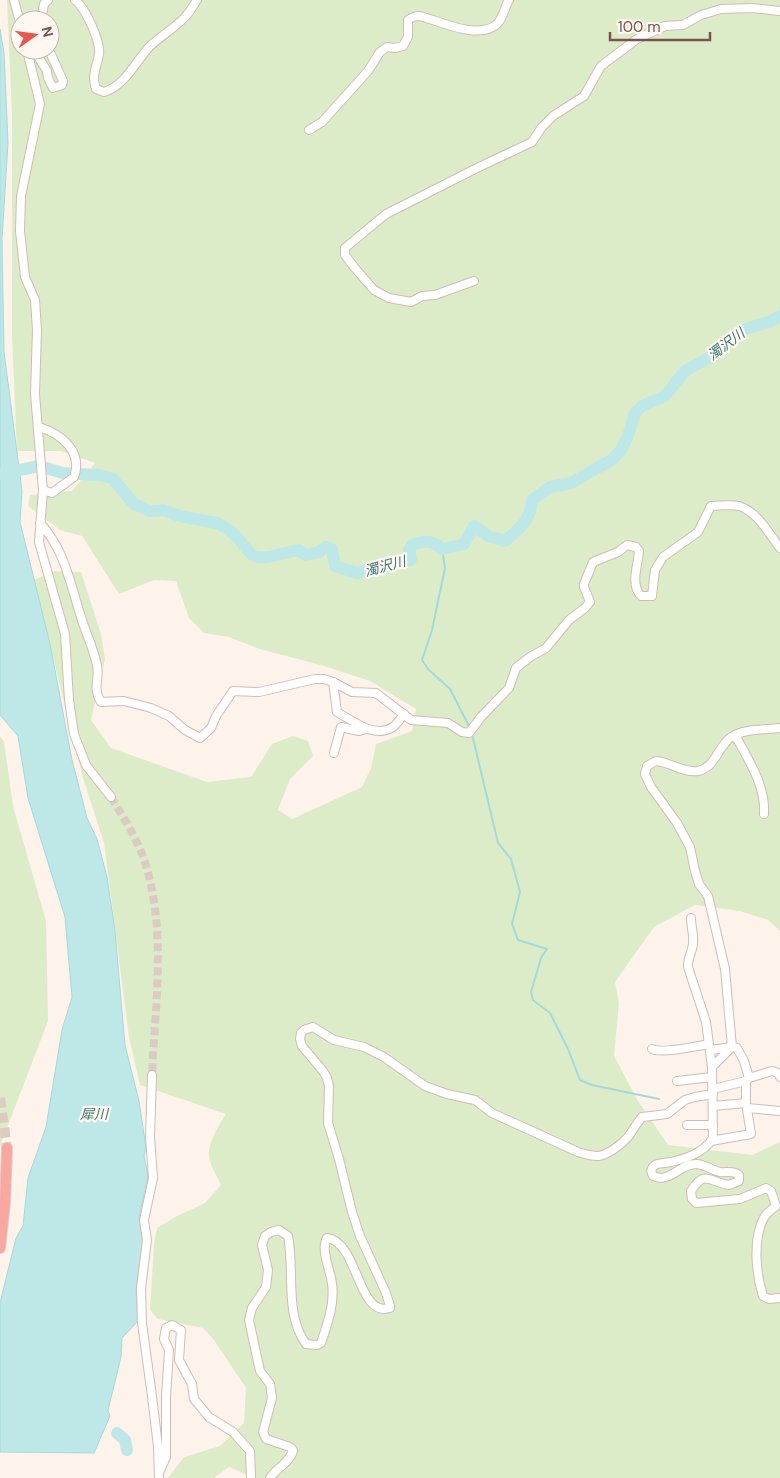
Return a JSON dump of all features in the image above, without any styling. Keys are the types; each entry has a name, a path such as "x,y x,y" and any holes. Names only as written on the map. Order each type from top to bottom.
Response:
{"highway":[{"path":"0,1248 5,1202 7,1148"}],"street":[{"path":"75,0 85,13 99,42 100,54 93,77 96,89 104,92 114,89 138,63 146,51 184,18 198,0"},
{"path":"309,130 322,122 368,71 380,52 387,46 395,48 403,46 408,37 408,20 412,17 423,17 458,28 482,30 495,26 505,13 510,0"},
{"path":"474,281 435,295 422,296 411,302 388,298 374,290 361,275 345,255 345,248 386,214 532,142 542,127 553,116 584,96 602,66 637,39 665,26 683,25 701,15 721,9 752,8 780,11"},
{"path":"29,60 40,104 21,196 20,231 25,277 35,300 37,330 35,394 43,490 39,542 65,634 69,700 74,734 86,764 111,797"},
{"path":"40,60 47,71 53,88 57,88 62,85 63,81 54,60"},
{"path":"39,427 68,443 72,448 76,464 74,477 52,493 43,490"},
{"path":"40,523 54,540 69,572 80,616 93,648 98,668 96,691 101,702 124,702 151,708 169,716 185,730 200,738 211,728 216,716 233,691 259,692 316,679 333,682 352,692 376,693 411,720 448,723 462,732 471,732 481,717 509,688 516,668 546,648 569,620 588,606 590,602 584,584 593,562 597,559 618,552 627,545 636,547 639,551 636,589 641,596 652,596 655,570 663,557 698,532 711,506 732,505 748,511 768,529 780,548"},
{"path":"333,682 337,712 366,729"},
{"path":"334,753 341,727 359,731 366,729 382,731 395,726 404,714"},
{"path":"712,1067 732,1047 725,969 708,896 699,884 690,847 677,823 645,774 647,766 656,761 690,771 700,770 707,767 726,742 735,735 750,731 780,728"},
{"path":"735,735 753,767 765,804 764,814"},
{"path":"691,918 694,942 687,962 706,1022 710,1047 713,1092 711,1140 706,1148 697,1154 681,1160 656,1164 651,1172 653,1176 658,1178 667,1178 689,1166 698,1164 721,1172 735,1172 739,1175 740,1179 736,1183 729,1185 706,1178 700,1180 691,1192 692,1198 696,1203 740,1199 766,1188 771,1191 776,1206 766,1214 761,1222 756,1260 762,1296 769,1299 780,1298"},
{"path":"270,1478 274,1471 289,1459 293,1454 293,1450 290,1447 266,1440 263,1432 272,1398 270,1384 260,1371 250,1320 252,1308 266,1287 268,1270 262,1245 265,1236 279,1230 288,1236 292,1298 299,1332 306,1344 321,1343 332,1305 332,1286 325,1249 327,1238 335,1240 344,1248 365,1293 376,1307 383,1310 390,1308 386,1293 360,1236 328,1123 329,1086 323,1071 302,1046 300,1039 301,1033 304,1030 313,1027 334,1040 364,1047 384,1058 425,1086 447,1094 475,1100 492,1113 569,1148 598,1156 620,1145 642,1117 667,1114 685,1100 772,1071 778,1073 780,1078"},
{"path":"652,1049 656,1052 710,1047 737,1048 747,1080 746,1105 750,1134 711,1140"},
{"path":"152,1075 150,1137 153,1178 144,1220 147,1240 142,1288 142,1323 152,1396 159,1475"},
{"path":"676,1081 712,1077"},
{"path":"713,1106 746,1105 780,1111"},
{"path":"687,1125 713,1125"},
{"path":"771,1191 780,1186"},
{"path":"159,1475 166,1457 166,1396 169,1350 164,1339 166,1328 172,1325 181,1330 179,1360 192,1384 194,1399 209,1417 233,1432 250,1450 251,1478"}],"green space":[{"path":"7,0 780,0 780,931 768,920 740,911 695,905 654,927 615,982 619,1003 614,1056 638,1101 668,1145 752,1155 780,1142 780,1478 254,1478 229,1467 214,1478 168,1478 184,1457 220,1446 244,1423 246,1388 214,1340 203,1328 158,1319 150,1310 154,1244 157,1228 205,1203 221,1185 211,1164 209,1151 213,1137 226,1114 140,1085 129,1037 104,843 83,778 34,580 55,571 81,572 101,634 105,659 91,720 111,748 207,782 251,777 272,744 293,736 308,741 313,756 290,779 278,810 292,819 362,787 371,768 376,744 412,731 416,709 370,681 324,666 260,649 229,637 204,633 189,618 176,581 154,580 119,594 82,536 60,530 28,506 30,495 72,491 95,463 61,451 17,451 12,336 12,114"},
{"path":"0,736 4,742 13,806 46,921 48,1021 0,1146"}],"water":[{"path":"0,29 4,53 8,143 2,239 4,352 22,491 20,522 50,644 72,760 87,818 97,839 107,877 115,931 125,1045 139,1101 146,1148 144,1156 148,1176 139,1217 143,1243 136,1290 138,1321 122,1338 121,1357 108,1410 110,1416 94,1453 0,1452 0,1303 16,1238 23,1226 28,1178 46,1127 62,1030 72,997 65,917 28,798 18,736 0,715"}],"waterway":[{"name":"濁沢川","path":"0,474 39,466 63,473 98,475 112,478 134,504 150,511 164,510 179,516 217,523 236,536 251,554 257,557 268,557 299,550 305,555 319,552 326,547 332,549 335,566 357,573 367,570 375,571 392,563 411,560 409,550 416,543 431,542 442,549 464,544 474,526 488,536 505,541 527,519 532,500 550,487 571,483 613,459 621,450 628,436 635,413 642,406 665,396 685,371 710,357 741,330 769,322 780,316"},
{"path":"442,549 445,568 432,630 422,660 428,669 450,689 470,728"},
{"path":"472,734 498,843 511,859 520,892 512,924 518,940 547,949 541,958 531,992 533,1000 550,1013 568,1049 580,1080 592,1085 659,1099"},
{"name":"犀川","path":"117,1433 125,1440 127,1450"}],"tunnel":[{"path":"111,797 132,832 140,850 153,894 158,945 158,971 152,1075"},
{"path":"0,1098 7,1148"}]}
